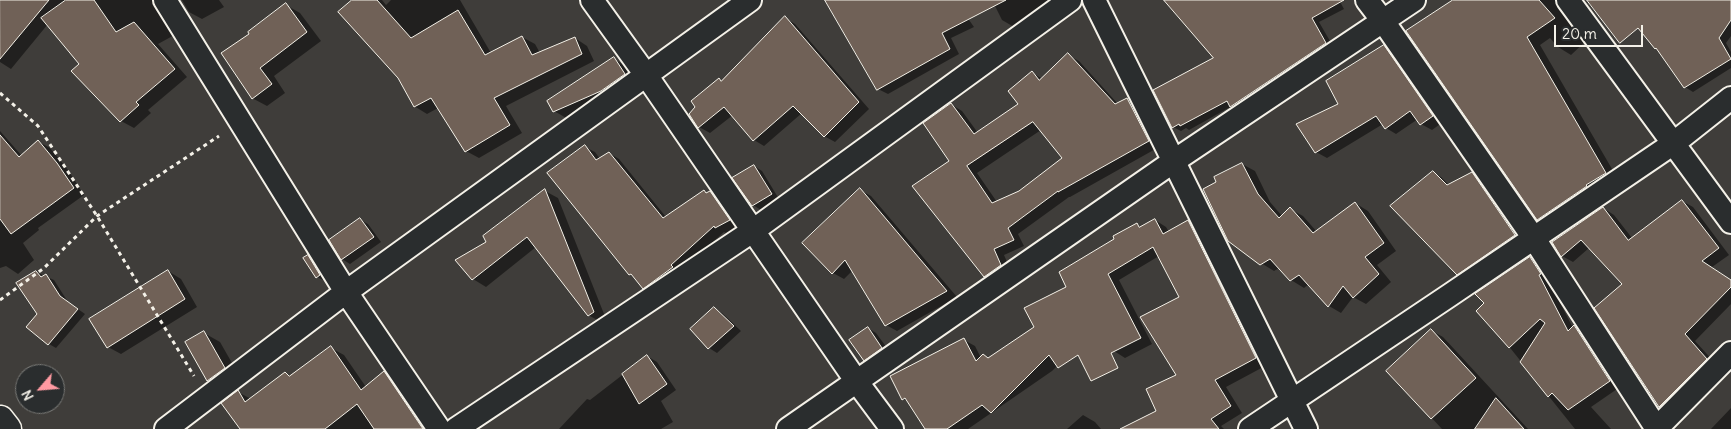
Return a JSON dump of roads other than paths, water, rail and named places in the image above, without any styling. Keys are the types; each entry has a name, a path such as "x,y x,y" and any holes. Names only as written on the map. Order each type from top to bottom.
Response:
{"street":[{"path":"165,0 242,121 346,292 439,429"},
{"path":"592,0 754,230 857,382 892,429"},
{"path":"166,429 346,292 750,0"},
{"path":"456,429 754,230 1070,0"},
{"path":"1094,0 1306,429"},
{"path":"1368,0 1533,237 1657,429 1731,353"},
{"path":"788,429 1174,160 1414,0"},
{"path":"1568,0 1731,222"},
{"path":"1250,429 1674,142 1731,98"},
{"path":"0,420 7,429"}]}
